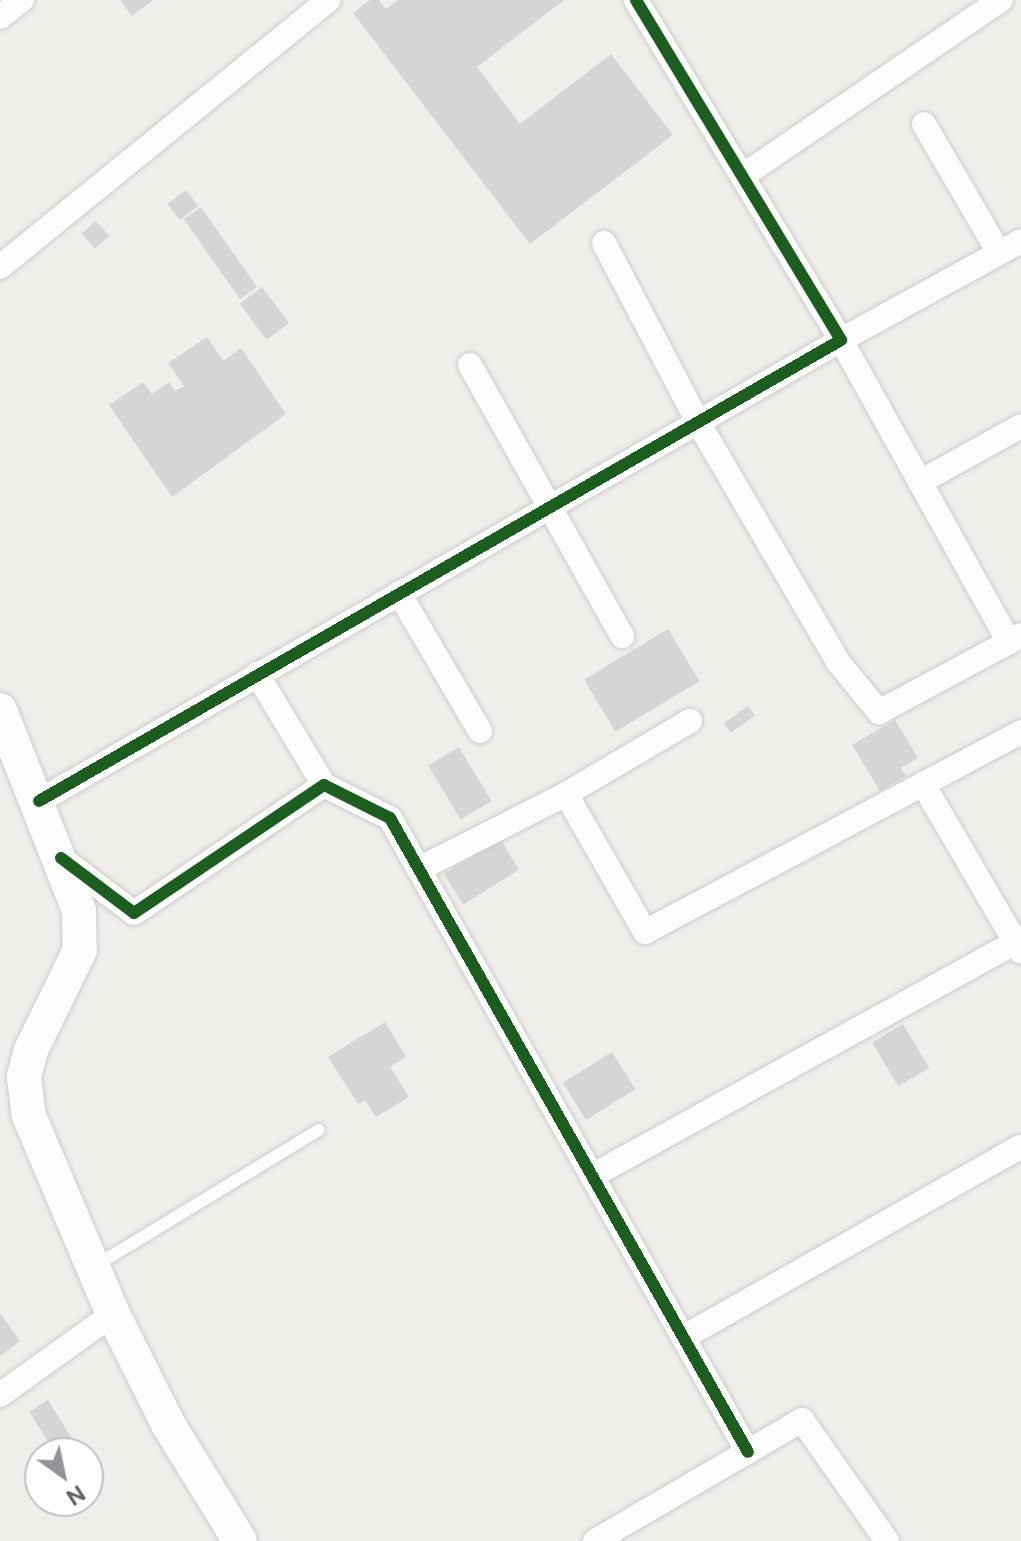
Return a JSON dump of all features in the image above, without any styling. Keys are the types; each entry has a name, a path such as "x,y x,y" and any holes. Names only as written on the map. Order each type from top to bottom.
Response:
{"street":[{"path":"0,17 22,0"},
{"path":"0,267 328,0"},
{"path":"604,243 698,422 838,662 879,712 1015,638 920,482 744,175 636,0"},
{"path":"744,175 1001,0"},
{"path":"924,124 999,253"},
{"path":"39,801 841,340 1021,241"},
{"path":"470,365 622,636"},
{"path":"920,482 1021,426"},
{"path":"399,593 480,731"},
{"path":"257,674 324,785 390,818 748,1452"},
{"path":"0,710 39,801 79,911 80,950 31,1050 24,1077 29,1116 113,1314 168,1424 240,1541"},
{"path":"419,869 566,794 690,721"},
{"path":"566,794 645,932 1021,732"},
{"path":"592,1176 1018,947 923,784"},
{"path":"61,858 134,913 324,785"},
{"path":"684,1337 1021,1146"},
{"path":"0,1395 113,1314"},
{"path":"595,1541 802,1420 887,1541"}],"lane":[{"path":"92,1268 319,1130"}],"building":[{"path":"120,0 153,0 132,16"},
{"path":"370,0 379,0 386,9 398,0 564,0 477,67 520,124 611,54 673,135 530,244 353,13"},
{"path":"186,190 198,206 180,220 168,204"},
{"path":"201,207 257,287 240,299 184,219"},
{"path":"96,221 109,236 95,249 82,233"},
{"path":"262,287 289,323 267,340 240,304"},
{"path":"207,337 223,361 241,348 286,414 172,497 109,405 143,382 152,394 169,382 175,391 184,386 168,363"},
{"path":"668,629 699,681 615,732 584,679"},
{"path":"748,706 755,716 730,733 723,723"},
{"path":"895,720 918,758 901,768 906,776 880,791 852,745"},
{"path":"459,747 491,801 461,820 428,766"},
{"path":"500,839 519,870 463,905 444,874"},
{"path":"385,1022 406,1057 390,1067 409,1097 376,1117 365,1100 358,1104 328,1057"},
{"path":"903,1024 929,1068 898,1086 872,1043"},
{"path":"612,1052 635,1089 586,1120 563,1083"},
{"path":"0,1313 20,1341 0,1356"},
{"path":"48,1400 71,1437 45,1437 29,1412"}],"cycle path":[{"path":"39,801 841,340 636,0"},
{"path":"61,858 134,913 324,785 390,818 748,1452"}]}
